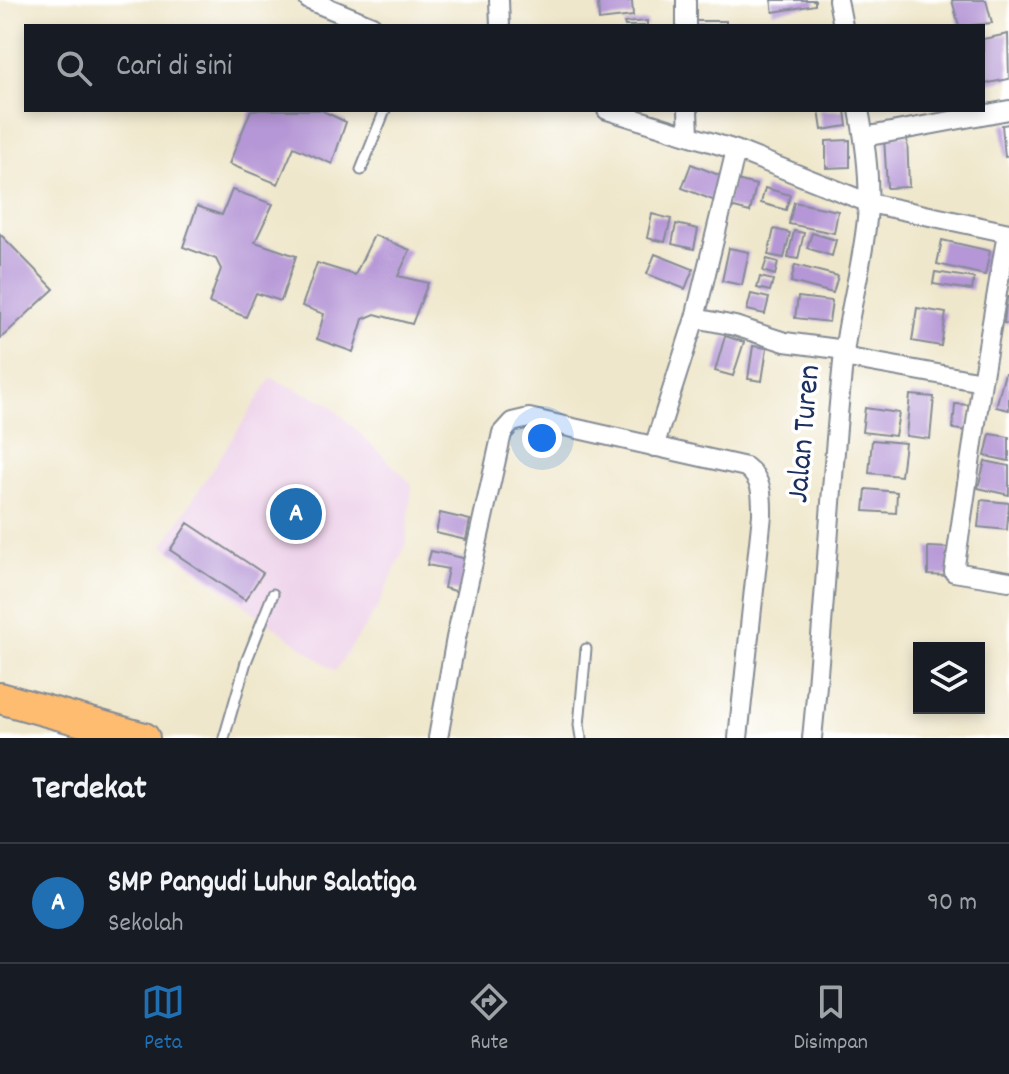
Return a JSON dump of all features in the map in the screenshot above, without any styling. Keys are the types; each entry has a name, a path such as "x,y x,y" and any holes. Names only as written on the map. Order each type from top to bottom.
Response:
{"main road":[{"path":"0,698 84,731 144,738"}],"street":[{"path":"309,0 367,24"},
{"path":"499,0 500,24"},
{"path":"686,0 686,24"},
{"path":"838,0 843,24"},
{"path":"864,137 1009,110"},
{"path":"614,112 736,150 869,203 1008,233 954,572 1009,581"},
{"path":"688,112 689,135"},
{"name":"Jalan Turen","path":"812,738 821,653 829,503 844,354 869,203 859,112"},
{"path":"654,447 695,318 736,150"},
{"path":"695,318 735,326 785,342 982,382"},
{"path":"438,738 456,638 502,433 512,422 529,418 746,467 754,474 762,489 762,515 738,738"}],"lane":[{"path":"361,170 384,112"},
{"path":"224,738 246,662 273,594"},
{"path":"581,738 579,725 586,649"}],"shaded area":[{"path":"271,378 328,403 412,484 406,544 378,607 335,671 163,546"}],"building":[{"path":"598,0 632,1 633,16 599,20"},
{"path":"771,0 815,0 815,5 773,12"},
{"path":"952,0 986,0 992,23 958,24"},
{"path":"647,21 647,24 624,23"},
{"path":"696,21 726,21 726,24 696,24"},
{"path":"1008,34 1009,79 985,84 985,39"},
{"path":"250,112 325,112 346,122 332,164 294,147 278,184 229,164"},
{"path":"819,112 845,112 847,126 822,130"},
{"path":"1009,124 1009,156 1005,157 1002,125"},
{"path":"907,135 909,187 887,188 884,137"},
{"path":"850,140 850,167 826,168 826,141"},
{"path":"691,164 724,177 715,201 682,188"},
{"path":"733,179 756,185 750,212 726,206"},
{"path":"765,188 790,195 786,210 761,203"},
{"path":"232,190 273,204 255,242 296,256 281,301 256,293 246,317 209,303 221,269 216,259 183,247 197,206 222,215"},
{"path":"794,202 838,211 834,233 789,224"},
{"path":"652,214 671,219 665,242 647,238"},
{"path":"676,224 698,229 694,249 672,244"},
{"path":"774,229 790,233 784,258 768,255"},
{"path":"794,231 804,233 798,259 788,257"},
{"path":"812,233 836,240 832,256 807,248"},
{"path":"0,234 54,289 0,339"},
{"path":"374,235 410,250 398,276 428,283 412,324 375,314 363,319 353,352 317,339 324,314 302,306 317,263 355,275"},
{"path":"942,240 990,251 985,275 937,264"},
{"path":"729,248 749,252 742,285 722,281"},
{"path":"655,254 693,269 685,289 647,274"},
{"path":"767,259 778,262 775,275 763,271"},
{"path":"795,265 838,276 833,293 791,282"},
{"path":"935,272 974,278 972,290 933,284"},
{"path":"760,277 773,280 770,291 757,288"},
{"path":"751,294 769,298 765,314 747,310"},
{"path":"798,297 832,301 829,322 795,318"},
{"path":"1009,297 1009,324 1004,323"},
{"path":"917,308 946,313 941,346 912,341"},
{"path":"725,336 744,342 733,376 715,371"},
{"path":"753,346 767,348 762,381 748,379"},
{"path":"1005,373 1009,374 1009,410 996,407"},
{"path":"910,395 934,397 930,439 906,436"},
{"path":"955,404 970,405 967,431 953,429"},
{"path":"865,408 899,413 895,436 862,432"},
{"path":"990,434 1009,437 1009,461 985,456"},
{"path":"872,440 905,443 901,476 869,473"},
{"path":"985,461 1009,466 1009,495 978,488"},
{"path":"866,489 897,492 896,513 864,511"},
{"path":"981,500 1009,503 1007,530 978,527"},
{"path":"440,513 470,520 466,540 436,533"},
{"path":"188,523 263,573 245,600 170,550"},
{"path":"928,547 949,548 949,576 928,575"},
{"path":"431,551 467,559 459,592 444,588 448,569 427,565"}],"place":[{"name":"SMP Pangudi Luhur Salatiga","path":"296,514"}]}
